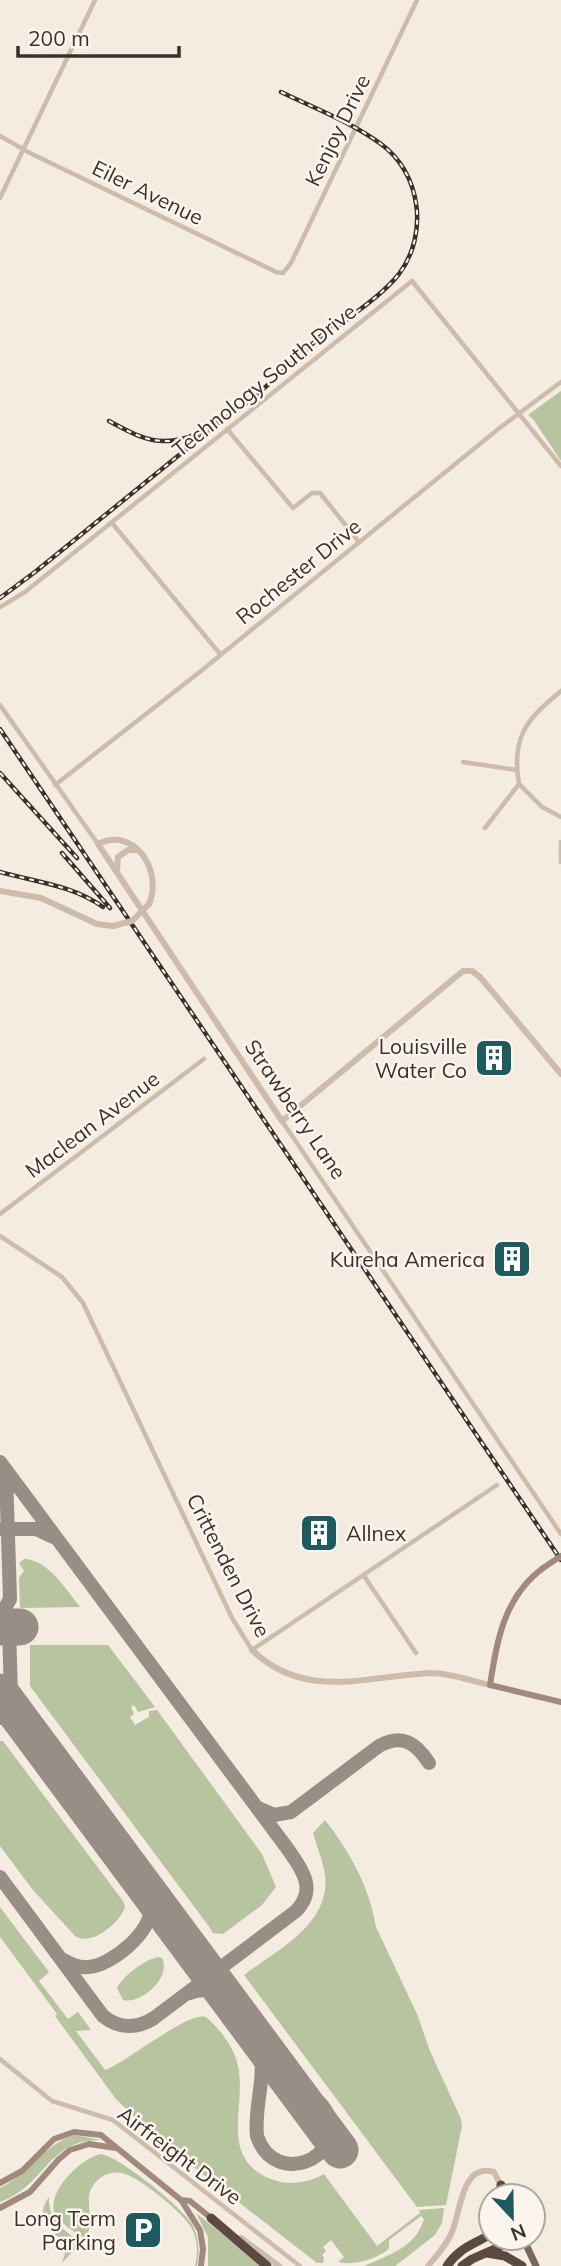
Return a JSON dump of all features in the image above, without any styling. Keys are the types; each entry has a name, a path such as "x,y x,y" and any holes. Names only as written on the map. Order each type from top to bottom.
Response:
{"highway":[{"path":"211,2218 267,2266"},
{"path":"448,2265 461,2253 477,2244"},
{"path":"462,2266 485,2253 505,2256 522,2266"}],"main road":[{"path":"489,1685 507,1611 522,1587 561,1556"},
{"name":"Crittenden Drive","path":"489,1685 561,1702"},
{"path":"0,2183 22,2171 48,2143 65,2134 93,2133 105,2137 181,2200 200,2230 203,2249 201,2266"},
{"path":"0,2208 19,2200 34,2189 70,2150 89,2144 118,2149"},
{"path":"181,2200 190,2201 211,2218"}],"street":[{"path":"0,198 95,0"},
{"name":"Kenjoy Drive","path":"283,273 291,263 418,0"},
{"name":"Eiler Avenue","path":"0,135 276,272 283,273"},
{"name":"Technology South Drive","path":"0,607 20,596 412,281 519,414"},
{"name":"Rochester Drive","path":"55,785 561,382"},
{"path":"519,414 561,466"},
{"path":"227,429 293,508 312,493 320,493 359,542"},
{"path":"112,523 221,654"},
{"path":"561,691 538,710 526,725 517,751 520,784 546,810 561,817"},
{"name":"Strawberry Lane","path":"0,705 98,844 561,1534"},
{"path":"463,762 517,770"},
{"path":"485,828 520,784"},
{"path":"0,891 41,898 97,924 113,926 135,919 149,904 153,894 154,878 146,859 138,850 119,841 103,841 98,844"},
{"path":"561,842 561,862"},
{"path":"117,873 118,857 128,850 138,850"},
{"path":"282,1121 463,971 472,971 480,977 561,1074"},
{"name":"Maclean Avenue","path":"0,1214 204,1059"},
{"name":"Crittenden Drive","path":"0,1236 62,1277 83,1303 232,1618 252,1650 273,1668 307,1681 335,1682 430,1673 489,1685"},
{"path":"252,1650 497,1485"},
{"path":"363,1575 416,1653"},
{"name":"Airfreight Drive","path":"0,2059 52,2101 113,2120 300,2266"},
{"path":"428,2266 452,2233 461,2195 468,2183 484,2172 492,2171 500,2182"},
{"path":"211,2218 279,2266"}],"green space":[{"path":"561,391 561,461 528,415"},
{"path":"24,1559 33,1560 49,1570 80,1607 20,1608 19,1578 24,1571 19,1563"},
{"path":"30,1645 108,1645 155,1707 138,1712 134,1705 131,1707 134,1714 130,1717 135,1725 149,1717 149,1711 157,1710 262,1854 276,1887 262,1905 223,1934 213,1933 30,1686"},
{"path":"0,1741 3,1741 123,1901 125,1907 117,1920 97,1936 82,1939 75,1936 33,1890 0,1846"},
{"path":"325,1820 364,1884 376,1927 417,2014 430,2051 461,2119 462,2126 446,2205 417,2207 244,1975 299,1934 320,1908 325,1892 325,1875 313,1833"},
{"path":"0,1907 49,1972 39,1981 68,2019 78,2012 91,2030 76,2031 105,2070 172,2029 197,2017 206,2017 225,2038 237,2062 240,2078 239,2143 244,2157 254,2169 271,2179 291,2183 312,2180 324,2174 377,2246 420,2213 419,2210 444,2208 442,2223 435,2235 395,2266 364,2266 392,2254 415,2237 424,2219 421,2216 389,2240 389,2248 379,2255 358,2262 338,2262 344,2257 331,2240 323,2247 326,2251 322,2255 323,2263 317,2263 156,2138 116,2099 0,1937"},
{"path":"158,1957 162,1958 164,1965 159,1981 146,1994 123,2000 117,1988 120,1983 129,1973"},
{"path":"75,2135 101,2140 69,2147 57,2155 28,2185 0,2202 0,2188 20,2175 54,2145"},
{"path":"101,2154 136,2173 186,2216 197,2239 197,2266 195,2238 188,2222 151,2189 125,2174 108,2174 93,2186 89,2201 90,2224 84,2239 57,2217 53,2206 60,2187 75,2169"},
{"path":"49,2197 54,2218 81,2243 61,2264 65,2254 63,2245 43,2217 43,2208"},
{"path":"196,2213 262,2266 208,2266 208,2237"}],"taxiway":[{"path":"0,1462 287,1848 302,1871 307,1887 303,1903 296,1911 154,2018 128,2026 103,2016 0,1877"},
{"path":"0,1617 10,1599 6,1473"},
{"path":"2,1529 36,1529 53,1537"},
{"path":"0,1718 9,1705 11,1696 9,1627"},
{"path":"258,1808 274,1815 291,1812 387,1742 408,1742 414,1745 429,1763"},
{"path":"62,1959 81,1967 108,1961 138,1937 150,1917 151,1907 147,1891 115,1847"},
{"path":"190,1993 211,1991 230,2002"},
{"path":"252,2032 258,2045 262,2070 257,2136 266,2152 278,2161 292,2164 306,2162 318,2155 326,2144 330,2130 327,2113 322,2104 297,2091"}],"runway":[{"path":"0,1627 20,1627"},
{"path":"0,1692 340,2150"}],"railway":[{"path":"281,92 345,122 381,144 405,171 412,187 417,223 408,258 399,274 386,288 338,326"},
{"path":"109,421 157,441 185,438 208,429 253,398 330,328"},
{"path":"0,598 221,421"},
{"path":"0,729 561,1560"},
{"path":"0,773 77,858"},
{"path":"62,853 110,908"},
{"path":"0,872 66,889 103,907"}],"place":[{"name":"Louisville Water Co","path":"494,1058"},
{"name":"Kureha America","path":"512,1259"},
{"name":"Allnex","path":"319,1533"},
{"name":"Long Term Parking","path":"143,2230"}]}
